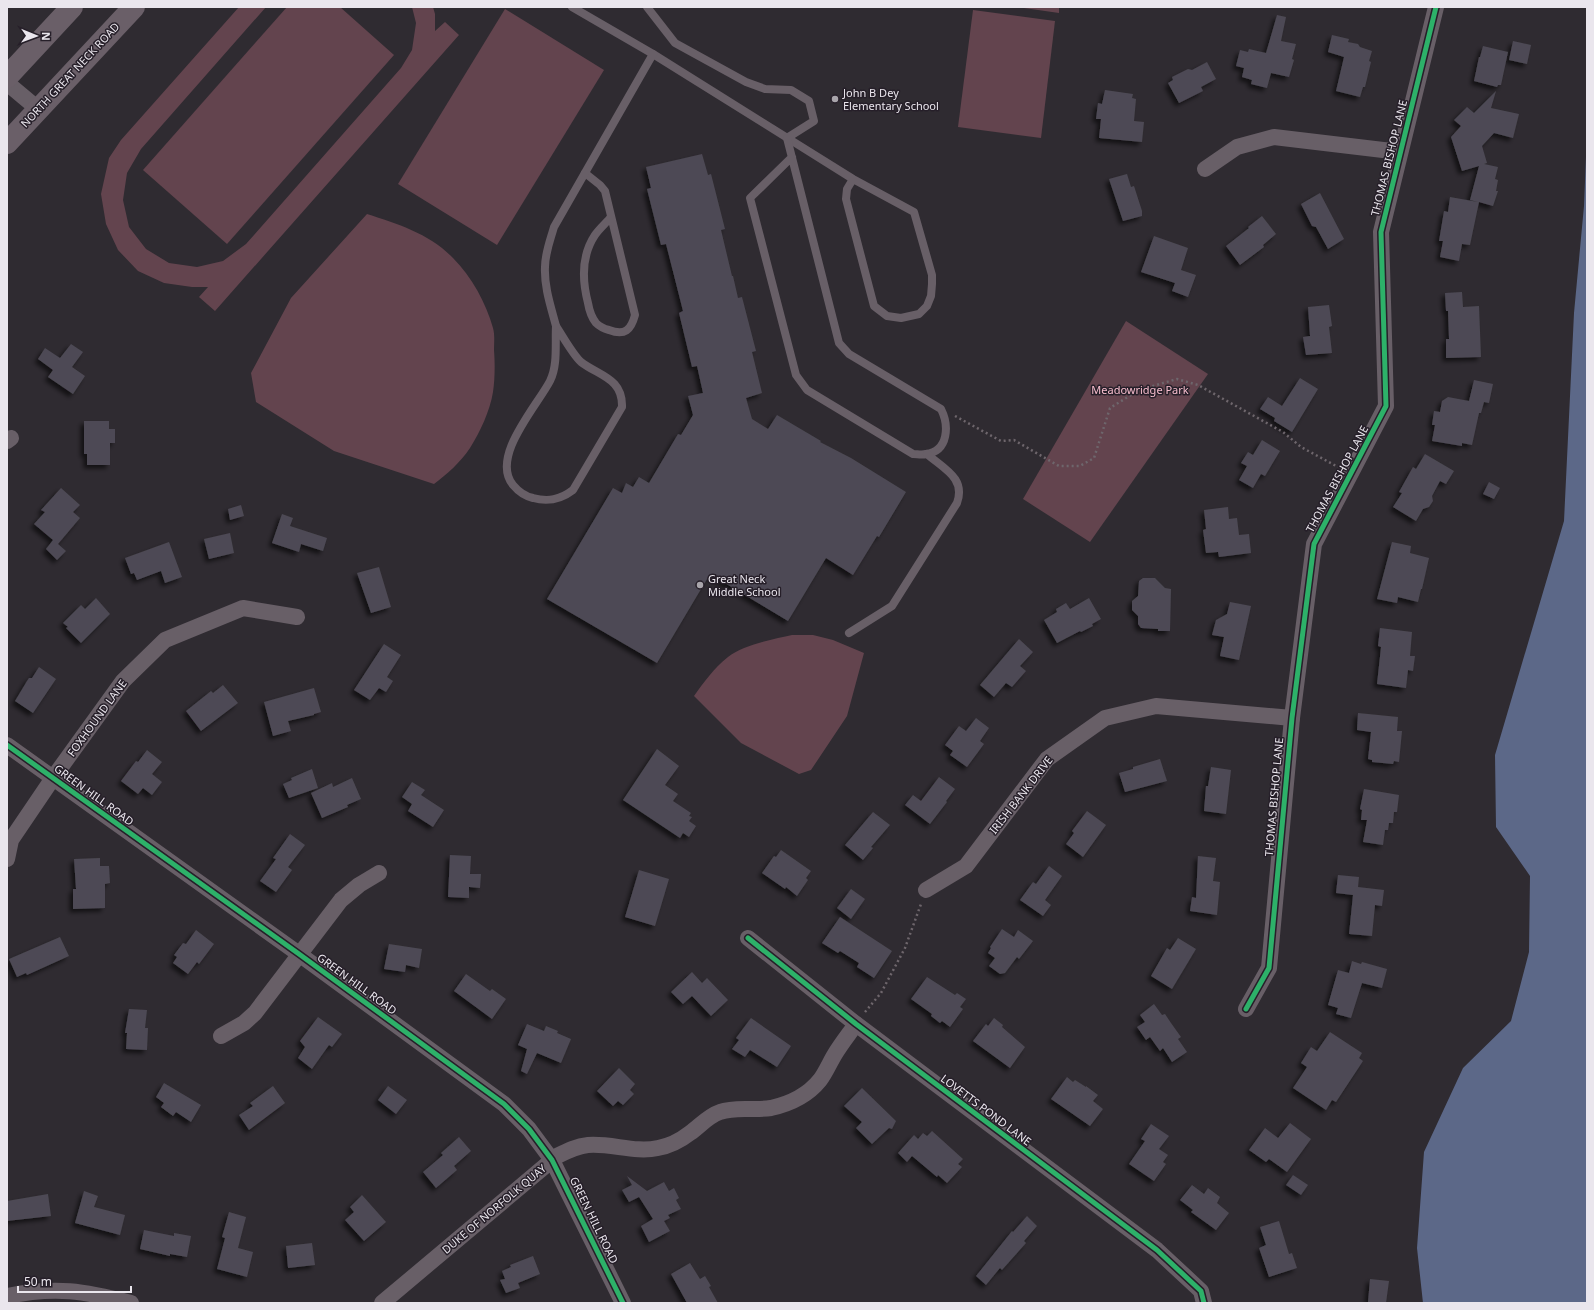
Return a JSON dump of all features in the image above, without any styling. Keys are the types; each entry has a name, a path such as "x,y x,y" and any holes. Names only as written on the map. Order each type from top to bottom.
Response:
{"main road":[{"path":"7,77 72,7"},
{"name":"NORTH GREAT NECK ROAD","path":"7,143 134,7"}],"street":[{"name":"THOMAS BISHOP LANE","path":"1246,1010 1269,968 1292,718 1314,544 1386,406 1381,232 1436,7"},
{"path":"7,83 38,109"},
{"path":"1205,169 1237,146 1274,137 1400,152"},
{"name":"FOXHOUND LANE","path":"7,858 12,840 53,778 123,681 165,640 244,608 297,617"},
{"name":"IRISH BANK DRIVE","path":"926,890 966,866 1047,759 1105,718 1156,706 1292,718"},
{"name":"GREEN HILL ROAD","path":"7,745 299,954 504,1104 529,1129 552,1160 623,1303"},
{"path":"221,1036 244,1023 254,1013 341,900 359,885 379,873"},
{"name":"LOVETTS POND LANE","path":"748,938 856,1024 1157,1250 1201,1291 1204,1303"},
{"name":"DUKE OF NORFOLK QUAY","path":"382,1303 557,1156 572,1149 588,1145 604,1145 634,1149 657,1148 674,1143 690,1134 708,1118 719,1112 734,1109 763,1109 780,1106 796,1099 807,1092 820,1080 835,1053 856,1024"},
{"path":"7,1296 52,1289 71,1290 96,1294 131,1303"}],"lane":[{"path":"572,7 653,54 853,179 914,212 932,274 931,296 927,306 919,314 901,318 887,316 874,306 846,199 847,190 853,179"},
{"path":"647,7 676,43 746,82 765,89 791,90 810,101 814,121 787,138"},
{"path":"556,326 580,361 606,377 616,386 620,392 622,407 573,490 566,496 555,500 540,500 526,496 517,490 510,482 506,459 510,446 550,380 554,367 556,326 546,280 545,268 547,249 554,228 653,54"},
{"path":"787,138 792,157 839,344 849,354 941,409 945,417 946,430 944,441 937,449 927,454 913,454 807,390 796,375 750,198 792,157"},
{"path":"584,173 600,185 605,191 636,316 632,325 625,332 616,333 606,330 596,323 590,310 584,289 583,269 587,252 594,236 611,217"},
{"path":"849,633 892,606 957,503 960,491 956,478 927,454"}],"path":[{"path":"941,409 965,420 1001,441 1014,440 1059,466 1080,466 1094,458 1110,408 1139,390 1177,378 1198,385 1283,432 1301,447 1341,469 1350,476"},
{"path":"856,1024 881,993 905,948 926,890"}],"green space":[{"path":"239,7 266,7 141,149 127,173 123,200 129,227 146,249 169,263 197,267 223,261 246,244 401,68 412,50 416,23 412,7 433,7 435,14 435,31 445,22 459,35 215,311 199,297 208,287 192,287 164,283 138,271 118,250 106,224 101,194 109,158 121,140"},
{"path":"287,7 340,7 394,55 227,244 143,170"},
{"path":"1017,7 1059,7 1059,13"},
{"path":"505,9 604,70 497,245 398,184"},
{"path":"973,10 1055,21 1041,138 958,127"},
{"path":"367,214 424,236 434,242 453,258 460,265 478,291 493,328 495,366 494,382 492,399 487,414 470,448 462,459 434,484 334,451 256,402 251,373 291,298"},
{"name":"Meadowridge Park","path":"1126,321 1208,374 1090,542 1023,499"},
{"path":"792,635 813,635 833,640 864,653 847,716 811,770 799,774 741,743 694,696 714,670 734,653 759,643"}],"water":[{"path":"1587,155 1587,1303 1423,1303 1417,1248 1424,1152 1463,1068 1511,1021 1529,952 1530,876 1496,827 1495,755 1564,521 1574,313"}],"building":[{"path":"1277,15 1286,17 1281,41 1296,44 1292,59 1294,60 1289,77 1271,73 1267,88 1251,84 1252,80 1242,77 1244,68 1236,66 1240,50 1248,52 1249,49 1266,53"},
{"path":"1332,35 1349,39 1348,42 1358,44 1360,47 1372,51 1365,87 1363,87 1360,97 1336,91 1344,57 1328,52"},
{"path":"1513,41 1531,45 1527,64 1509,60"},
{"path":"1483,46 1508,52 1501,85 1498,85 1497,87 1474,81"},
{"path":"1207,62 1216,79 1201,87 1203,91 1179,103 1168,83 1173,80 1172,77 1188,69 1192,70"},
{"path":"1105,90 1133,94 1132,98 1136,99 1134,121 1144,122 1142,142 1099,138 1101,119 1096,119 1098,103 1102,104"},
{"path":"1496,91 1491,108 1519,114 1513,138 1494,133 1482,146 1487,163 1484,164 1498,167 1495,179 1498,180 1496,191 1498,191 1493,206 1479,202 1470,245 1462,244 1459,261 1440,257 1443,241 1439,241 1444,211 1448,212 1450,197 1478,202 1470,200 1479,166 1462,171 1451,137 1461,126 1454,120 1467,107 1474,113"},
{"path":"702,154 708,175 711,174 725,229 721,230 732,276 738,298 742,297 756,351 752,352 762,393 746,398 752,419 768,429 777,415 906,492 879,537 877,536 853,575 826,558 788,621 710,574 657,663 547,599 613,488 622,493 626,483 633,487 639,477 649,483 678,434 681,435 693,415 688,396 703,393 697,366 692,367 679,313 683,311 666,244 661,245 647,189 651,188 646,167"},
{"path":"1127,174 1131,187 1134,186 1142,211 1142,216 1123,221 1109,179"},
{"path":"1320,193 1344,239 1328,249 1316,227 1312,226 1301,204"},
{"path":"1262,216 1276,234 1263,245 1264,247 1240,265 1226,246"},
{"path":"1154,236 1188,248 1181,270 1196,275 1188,297 1172,291 1175,283 1141,272"},
{"path":"1462,292 1463,307 1479,306 1481,357 1446,358 1446,339 1449,339 1448,311 1446,311 1445,293"},
{"path":"1329,305 1332,326 1329,327 1332,353 1306,355 1303,337 1310,336 1308,307"},
{"path":"71,344 83,352 72,367 85,376 73,394 48,377 53,370 38,359 45,348 60,358"},
{"path":"1300,378 1318,389 1292,432 1274,421 1275,418 1260,409 1268,397 1282,406"},
{"path":"1474,380 1493,384 1489,403 1484,402 1481,413 1479,413 1472,445 1462,443 1462,446 1432,441 1435,425 1432,425 1434,411 1440,412 1442,401 1448,397 1469,401"},
{"path":"84,421 109,421 109,429 115,429 115,443 110,443 110,465 87,465 87,454 84,454"},
{"path":"1262,440 1280,451 1265,476 1261,474 1253,488 1239,480 1247,466 1241,463 1248,452 1253,455"},
{"path":"1425,454 1454,471 1446,484 1440,481 1432,496 1433,501 1429,507 1423,509 1416,521 1393,507 1402,493 1399,492 1413,467 1416,469"},
{"path":"1489,482 1500,488 1494,499 1483,494"},
{"path":"61,488 80,505 73,512 80,518 58,544 66,551 57,560 46,549 53,540 34,524 45,512 41,510"},
{"path":"241,505 244,516 230,520 228,509"},
{"path":"1228,507 1229,519 1237,518 1239,535 1249,534 1251,553 1219,557 1218,552 1206,553 1203,530 1206,529 1204,510"},
{"path":"282,514 293,518 290,526 327,538 323,551 301,544 299,552 272,543"},
{"path":"230,533 234,553 209,559 204,539"},
{"path":"169,542 182,577 165,583 161,571 137,580 134,573 131,574 125,558"},
{"path":"1392,542 1411,546 1410,553 1429,558 1418,602 1398,597 1397,603 1377,599"},
{"path":"379,567 391,607 371,613 357,573"},
{"path":"1143,578 1155,578 1165,588 1171,589 1170,631 1158,631 1158,629 1141,628 1138,624 1138,616 1132,610 1132,601 1138,596 1139,581"},
{"path":"96,598 110,614 81,643 63,623 81,605 85,609"},
{"path":"1089,598 1101,619 1092,624 1093,626 1057,643 1044,620 1057,612 1056,609 1066,603 1070,609"},
{"path":"1230,602 1251,606 1239,660 1220,656 1224,637 1212,635 1216,620 1227,614"},
{"path":"1380,628 1412,632 1410,656 1415,656 1413,671 1408,670 1406,688 1377,684 1381,647 1378,646"},
{"path":"1019,639 1033,652 1020,666 1026,671 1012,687 1006,683 994,697 980,685"},
{"path":"384,644 401,655 387,677 393,681 386,692 379,688 370,700 354,690"},
{"path":"39,667 56,679 33,713 15,701 29,678 32,678"},
{"path":"223,685 238,703 201,731 186,711 211,691 213,693"},
{"path":"314,688 321,712 288,721 291,731 273,736 264,702"},
{"path":"1358,713 1398,717 1397,731 1402,731 1399,762 1394,761 1393,764 1372,762 1372,760 1368,759 1371,732 1357,730"},
{"path":"976,718 989,728 980,741 984,744 967,767 950,755 953,751 945,745 959,726 966,731"},
{"path":"657,749 679,766 665,785 678,794 673,801 691,813 689,816 692,817 689,821 696,826 689,837 683,833 680,838 623,800"},
{"path":"147,750 162,762 152,774 162,782 152,795 143,788 138,794 121,781 136,761 138,762"},
{"path":"1160,759 1167,781 1125,792 1119,773"},
{"path":"1211,767 1231,770 1226,814 1204,811 1206,786 1208,786"},
{"path":"312,769 318,788 289,798 283,784 292,780 291,778"},
{"path":"939,777 955,789 930,824 905,805 913,795 921,801"},
{"path":"352,778 361,799 347,805 348,807 322,818 311,793 332,783 333,787"},
{"path":"412,782 425,790 421,795 444,810 433,827 408,811 412,804 402,797"},
{"path":"1364,789 1399,795 1397,812 1394,812 1393,823 1389,823 1388,830 1385,830 1383,845 1363,842 1367,820 1361,820 1362,810 1360,809"},
{"path":"1087,811 1106,825 1083,857 1066,844 1074,833 1072,831"},
{"path":"873,812 890,825 871,847 873,848 863,860 845,845"},
{"path":"290,834 305,845 288,867 292,870 276,892 260,881 276,859 273,858"},
{"path":"781,850 811,871 806,878 808,880 797,896 786,887 785,889 762,873 774,856 776,857"},
{"path":"450,855 471,856 470,874 481,874 480,888 469,887 469,898 448,897"},
{"path":"1198,856 1216,858 1213,881 1220,882 1217,915 1190,911 1192,897 1196,898"},
{"path":"100,858 100,866 109,866 110,883 105,884 105,908 73,909 73,889 76,889 74,859"},
{"path":"1049,866 1062,876 1045,900 1051,905 1043,916 1020,900 1033,882 1036,884"},
{"path":"639,870 669,879 655,926 625,917"},
{"path":"1338,875 1359,877 1358,887 1384,890 1382,906 1375,905 1372,936 1349,934 1353,895 1336,893"},
{"path":"851,889 865,899 851,919 837,908"},
{"path":"840,917 892,951 874,978 857,967 859,963 840,951 838,953 822,943"},
{"path":"1002,929 1014,937 1018,930 1033,941 1019,959 1017,957 1005,973 1000,974 989,966 995,958 988,953 991,948 990,947"},
{"path":"196,930 214,944 199,964 197,962 188,974 173,963 177,957 174,955 183,943 186,944"},
{"path":"60,937 69,956 27,975 26,973 17,977 9,959"},
{"path":"1178,938 1196,949 1172,989 1151,976 1167,948 1170,950"},
{"path":"389,944 422,949 419,968 406,965 405,972 384,969"},
{"path":"1352,961 1361,964 1362,962 1387,969 1382,988 1362,983 1351,1018 1336,1014 1338,1008 1328,1005 1338,970 1349,973"},
{"path":"692,972 702,983 707,978 728,1000 711,1016 692,996 683,1004 671,992"},
{"path":"466,974 490,991 492,989 506,999 492,1019 454,991"},
{"path":"927,977 955,995 957,993 966,999 960,1007 963,1009 950,1027 942,1021 940,1023 931,1016 932,1014 911,999"},
{"path":"1154,1004 1162,1015 1165,1014 1181,1037 1178,1039 1187,1052 1172,1062 1163,1048 1160,1051 1150,1037 1146,1040 1137,1027 1145,1022 1140,1015"},
{"path":"129,1009 147,1010 145,1028 148,1028 147,1050 126,1049 127,1033 125,1033"},
{"path":"318,1017 342,1034 332,1047 329,1045 312,1069 298,1058 305,1047 300,1041"},
{"path":"751,1018 791,1046 777,1067 750,1050 745,1057 732,1049 739,1040 736,1038"},
{"path":"994,1018 1025,1047 1010,1068 973,1041 986,1024 988,1026"},
{"path":"527,1024 544,1031 546,1026 571,1039 561,1063 537,1053 527,1074 521,1071 527,1049 518,1045"},
{"path":"1330,1032 1362,1053 1359,1058 1363,1061 1336,1102 1332,1100 1326,1110 1293,1088 1307,1067 1301,1063 1311,1047 1317,1051"},
{"path":"619,1068 635,1084 630,1090 634,1094 623,1105 618,1101 613,1106 597,1091"},
{"path":"1067,1077 1073,1082 1075,1080 1086,1086 1098,1095 1093,1101 1103,1109 1090,1126 1051,1099"},
{"path":"164,1083 201,1105 191,1122 176,1112 173,1116 161,1107 164,1103 156,1097"},
{"path":"273,1086 285,1103 249,1130 239,1115 253,1106 250,1103"},
{"path":"388,1086 407,1100 396,1114 378,1100"},
{"path":"862,1088 896,1121 892,1129 889,1128 872,1144 856,1128 862,1122 844,1106"},
{"path":"1290,1123 1311,1139 1287,1172 1269,1159 1266,1162 1249,1150 1265,1128 1278,1138"},
{"path":"1151,1124 1169,1136 1159,1149 1168,1155 1163,1162 1166,1164 1154,1181 1129,1164 1145,1141 1141,1139"},
{"path":"932,1131 963,1159 958,1164 962,1167 947,1183 938,1175 937,1177 912,1156 907,1162 898,1153 914,1135 918,1139 923,1133 927,1136"},
{"path":"459,1137 471,1151 454,1166 457,1170 436,1188 423,1172 443,1155 441,1153"},
{"path":"1293,1175 1308,1185 1301,1195 1286,1185"},
{"path":"627,1176 647,1191 664,1182 669,1191 674,1188 679,1198 676,1200 681,1209 668,1215 670,1218 664,1221 670,1231 649,1242 641,1226 653,1219 639,1197 629,1202 622,1190 632,1185"},
{"path":"1192,1185 1204,1194 1208,1188 1220,1197 1217,1203 1229,1213 1216,1230 1191,1212 1193,1210 1180,1200"},
{"path":"84,1191 98,1196 94,1207 125,1215 120,1235 75,1223"},
{"path":"48,1194 51,1216 7,1221 7,1201"},
{"path":"362,1195 386,1222 364,1241 345,1220 354,1212 350,1207"},
{"path":"229,1212 246,1217 238,1248 253,1252 247,1277 217,1269 225,1238 222,1237"},
{"path":"1027,1216 1037,1226 1024,1241 1026,1243 1002,1270 1000,1268 986,1285 976,1276 1012,1231 1013,1232"},
{"path":"1279,1221 1289,1254 1292,1253 1297,1268 1269,1277 1259,1248 1266,1245 1260,1227"},
{"path":"144,1230 174,1236 174,1233 191,1236 187,1257 170,1254 170,1256 140,1249"},
{"path":"312,1243 315,1265 288,1268 286,1246"},
{"path":"533,1256 540,1274 518,1283 520,1288 506,1293 500,1280 505,1279 502,1271 511,1267 510,1265"},
{"path":"690,1263 700,1279 705,1276 718,1303 687,1303 671,1274"},
{"path":"1370,1279 1389,1281 1386,1303 1368,1302"}],"cycle path":[{"path":"1246,1009 1269,968 1292,718 1314,544 1386,406 1381,232 1436,7"},
{"path":"7,745 299,954 504,1104 529,1129 552,1160 623,1303"},
{"path":"748,938 856,1024 1157,1250 1201,1291 1204,1303"}],"place":[{"name":"John B Dey Elementary School","path":"835,99"},
{"name":"Great Neck Middle School","path":"700,585"}]}
